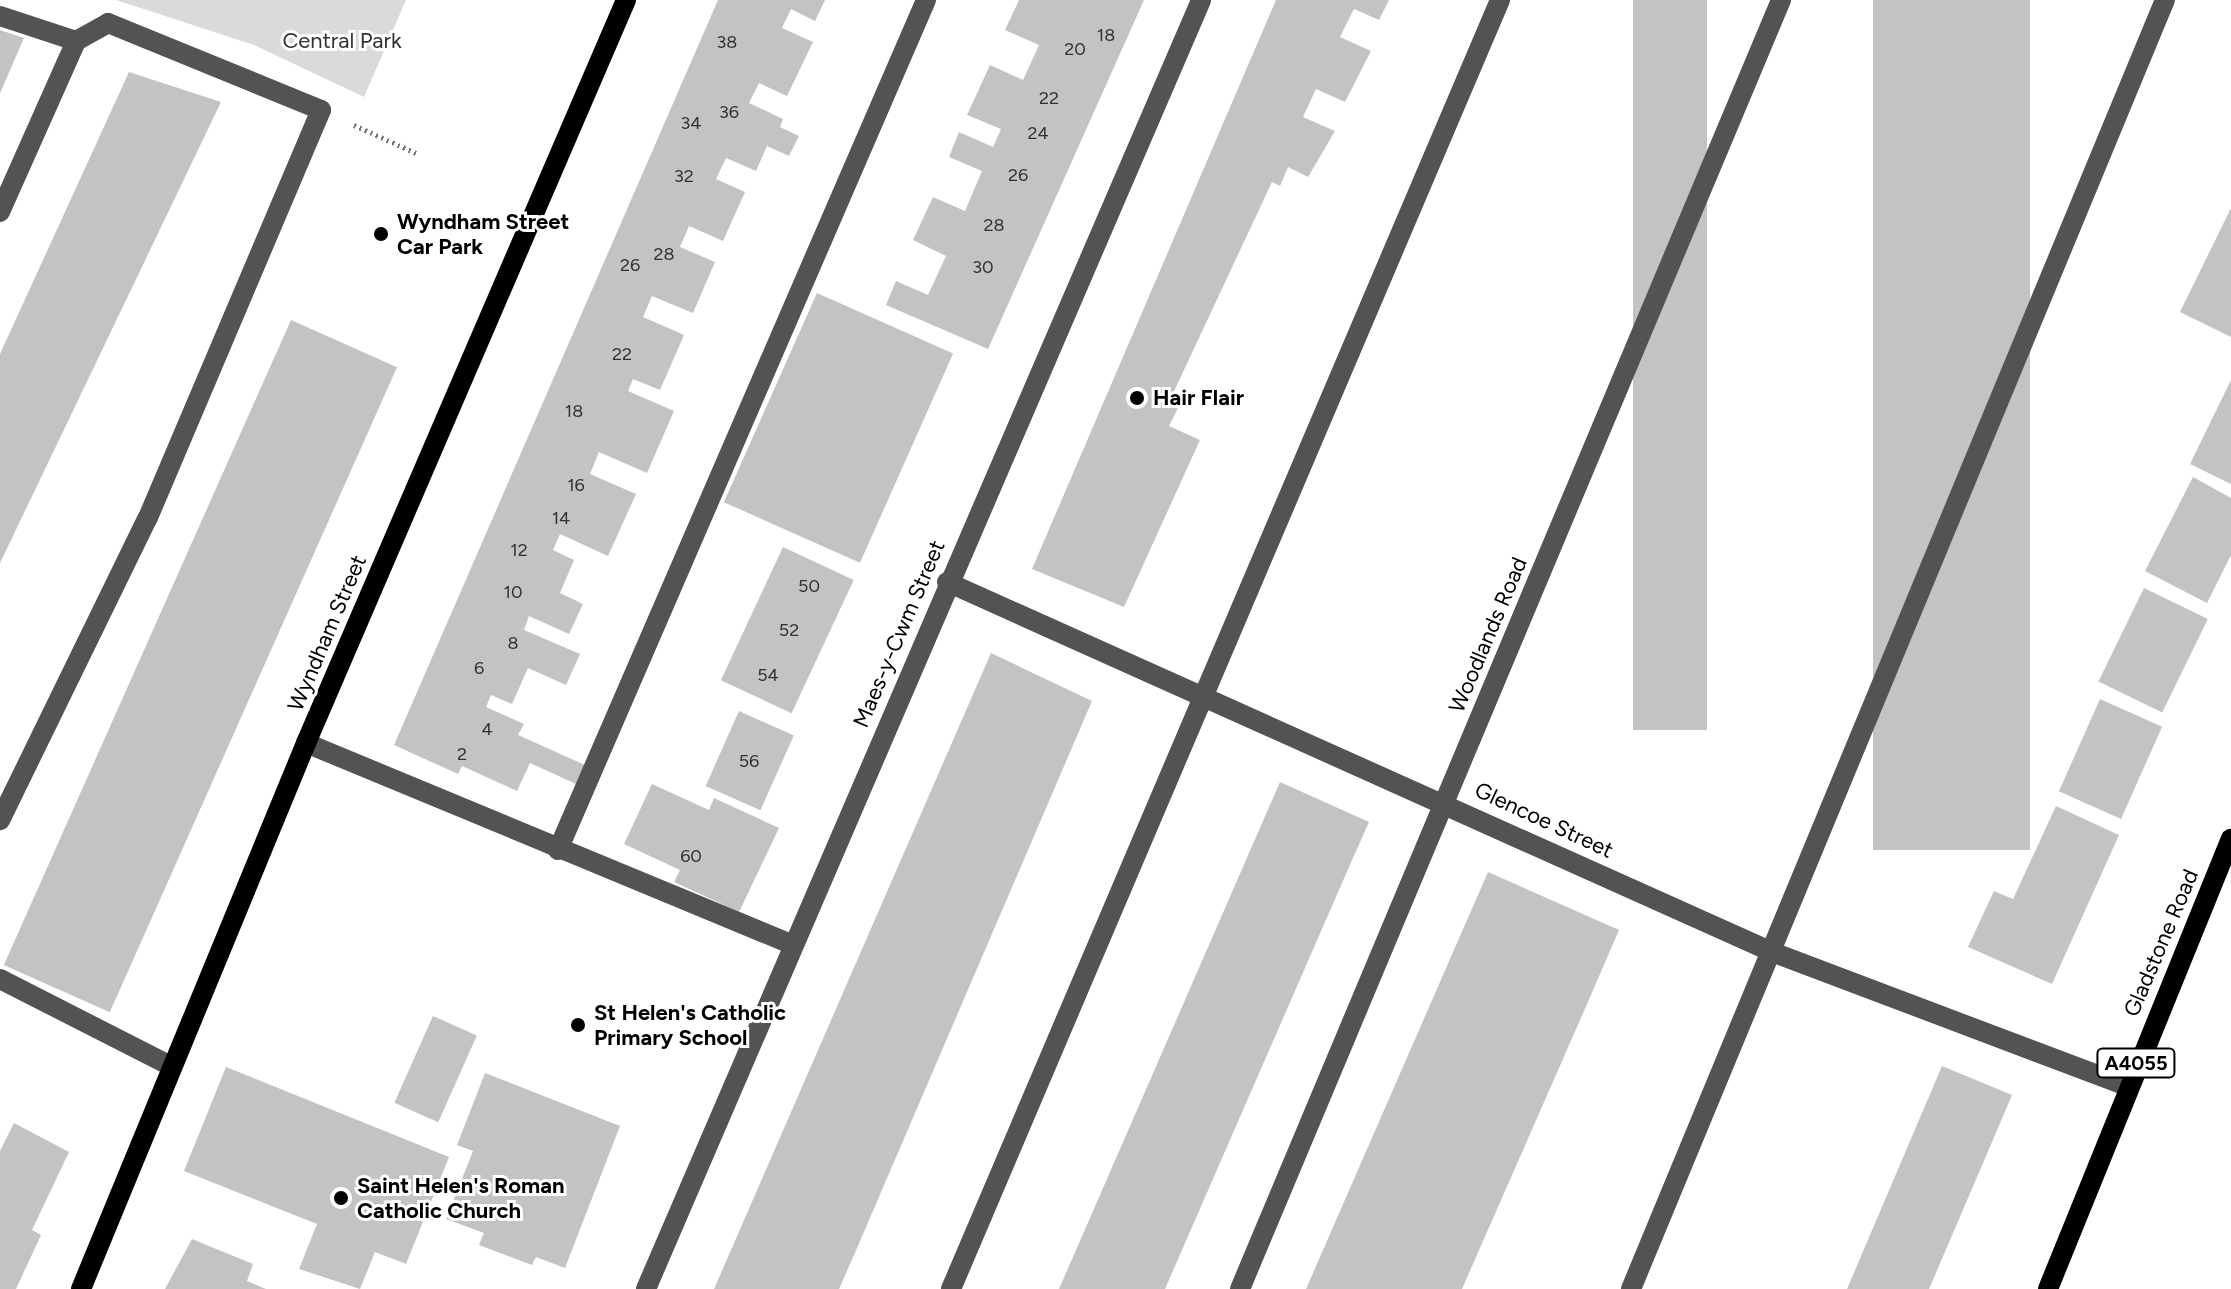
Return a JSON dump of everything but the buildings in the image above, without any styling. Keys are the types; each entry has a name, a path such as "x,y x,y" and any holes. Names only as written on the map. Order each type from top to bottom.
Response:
{"main road":[{"name":"Wyndham Street","path":"81,1289 306,743 626,0"},
{"name":"Gladstone Road","path":"2048,1289 2126,1086 2231,839"}],"street":[{"path":"558,850 926,0"},
{"name":"Maes-y-Cwm Street","path":"646,1289 791,944 1201,0"},
{"path":"951,1289 1500,0"},
{"name":"Woodlands Road","path":"1240,1289 1781,0"},
{"path":"1631,1289 2165,0"},
{"path":"0,16 76,41"},
{"path":"0,212 76,41 108,23 321,110 147,519 0,820"},
{"name":"Glencoe Street","path":"947,582 1445,800 1772,952 2126,1086"},
{"path":"306,743 791,944"},
{"path":"0,979 171,1066"}],"path":[{"path":"321,110 416,153"}],"green space":[{"name":"Central Park","path":"116,0 406,0 364,97 254,45"}],"place":[{"name":"Wyndham Street Car Park","path":"381,234"},
{"name":"Hair Flair","path":"1137,398"},
{"name":"St Helen's Catholic Primary School","path":"578,1025"},
{"name":"Saint Helen's Roman Catholic Church","path":"341,1198"}]}
